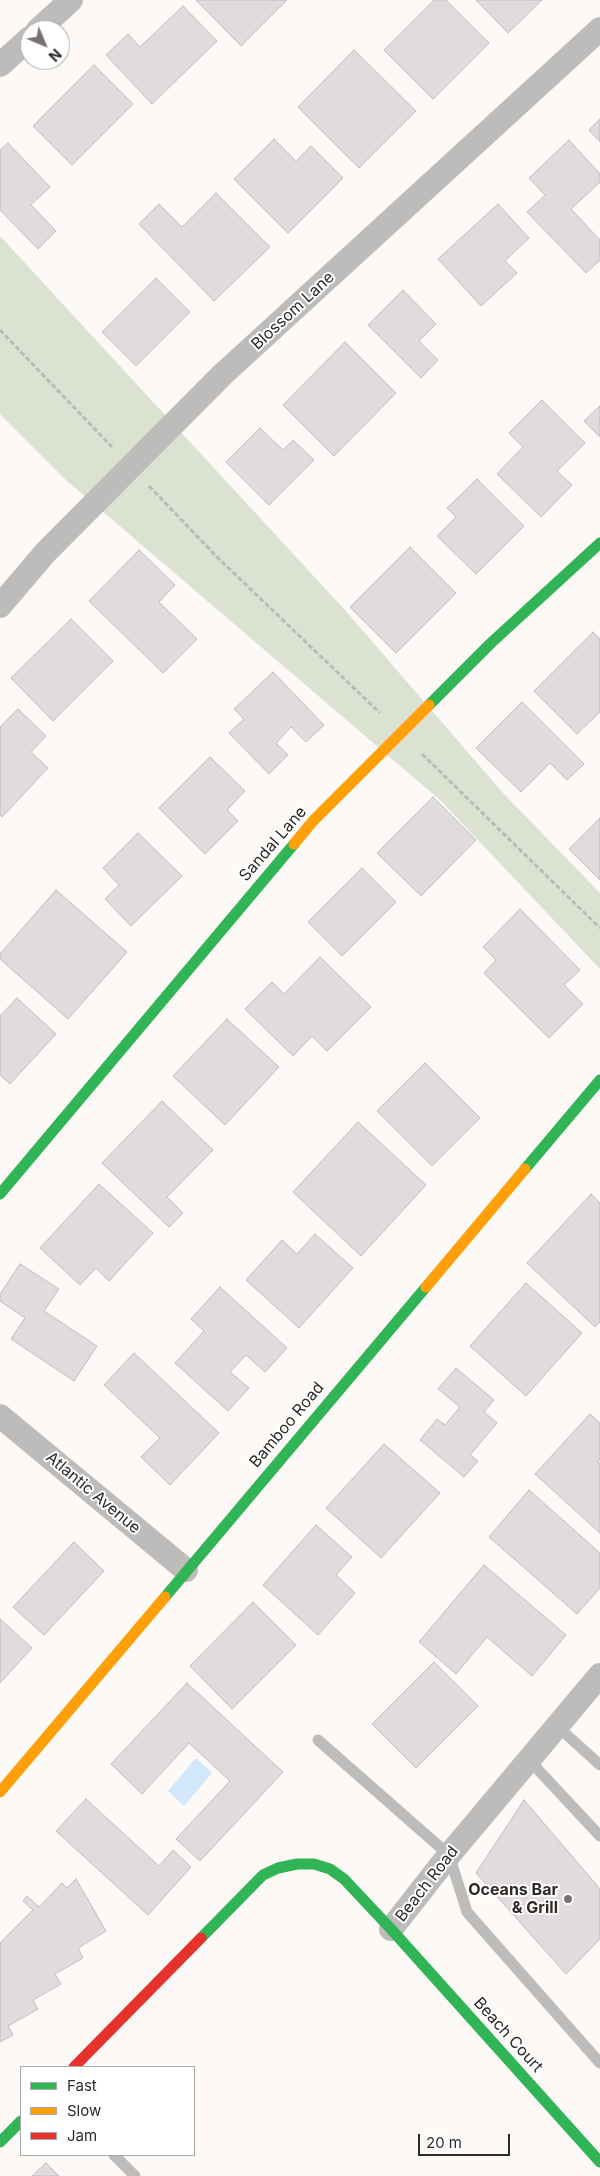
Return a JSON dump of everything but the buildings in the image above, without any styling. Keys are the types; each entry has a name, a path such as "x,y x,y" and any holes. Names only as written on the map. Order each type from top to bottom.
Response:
{"street":[{"path":"49,20 71,0"},
{"name":"Blossom Lane","path":"0,606 45,553 222,375 600,29"},
{"path":"0,65 20,47"},
{"name":"Sandal Lane","path":"0,1194 313,821 491,643 600,543"},
{"name":"Bamboo Road","path":"0,1792 600,1080"},
{"name":"Atlantic Avenue","path":"0,1416 186,1570"},
{"name":"Beach Road","path":"75,2066 263,1876 278,1868 298,1864 314,1864 330,1869 344,1880 392,1929 449,1855 600,1675"},
{"name":"Beach Court","path":"392,1929 600,2162"},
{"path":"0,2142 20,2122"}],"lane":[{"path":"557,1726 600,1765"},
{"path":"318,1740 449,1855 467,1912 600,2063"},
{"path":"529,1760 600,1836"},
{"path":"115,2156 135,2176"}],"path":[{"path":"0,330 218,558 402,734 600,928"}],"green space":[{"path":"0,236 344,609 503,793 600,893 600,969 441,801 67,481 0,414"}],"water":[{"path":"196,1758 212,1773 184,1806 168,1791"}],"traffic: fast":[{"path":"429,705 491,643 600,543"},
{"path":"0,1194 294,844"},
{"path":"525,1169 600,1080"},
{"path":"165,1597 426,1287"},
{"path":"201,1938 263,1875 278,1868 297,1864 314,1864 330,1869 344,1879 391,1929 600,2162"},
{"path":"0,2142 20,2122"}],"traffic: slow":[{"path":"294,844 313,821 429,705"},
{"path":"426,1287 525,1169"},
{"path":"0,1792 165,1597"}],"traffic: jam":[{"path":"75,2066 201,1938"}],"place":[{"name":"Oceans Bar & Grill","path":"568,1899"}]}
